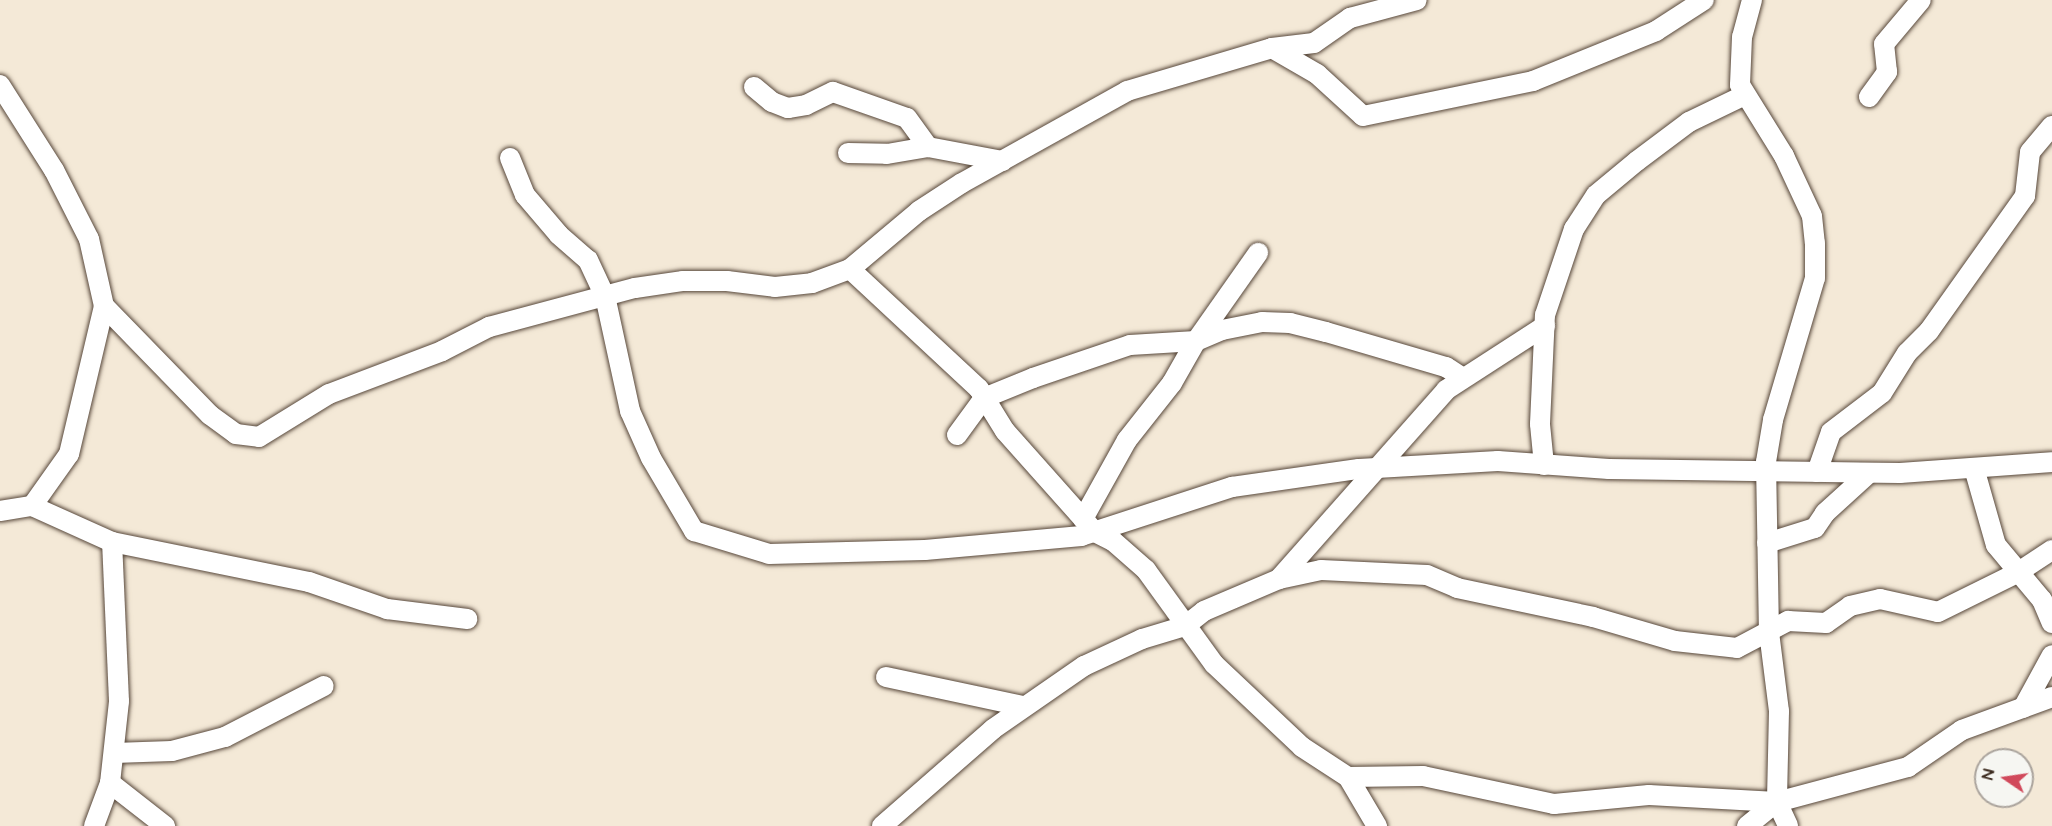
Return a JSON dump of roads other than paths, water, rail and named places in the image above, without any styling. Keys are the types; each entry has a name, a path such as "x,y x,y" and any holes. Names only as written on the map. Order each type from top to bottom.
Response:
{"street":[{"path":"104,306 210,415 236,434 259,437 329,393 442,351 489,327 605,296 683,281 794,285 812,283 850,269 919,211 1127,91 1272,48 1314,43 1350,18 1417,0"},
{"path":"1272,48 1317,74 1363,116 1533,81 1656,31 1704,0"},
{"path":"1752,0 1739,64 1740,85 1784,156 1812,216 1815,243 1815,278 1773,420 1766,471 1769,632 1779,711 1777,802 1788,826"},
{"path":"1869,97 1887,72 1884,44 1921,0"},
{"path":"0,85 54,170 89,239 104,306 69,454 32,506"},
{"path":"754,87 772,102 788,108 807,105 833,92 885,109 907,118 928,147"},
{"path":"1544,465 1540,424 1545,326 1557,273 1574,229 1596,195 1689,122 1745,95"},
{"path":"1817,472 1831,432 1882,393 1907,353 1929,330 2025,196 2030,152 2052,126"},
{"path":"848,153 887,154 928,147 1003,161"},
{"path":"510,158 525,195 559,235 588,260 605,296 630,411 651,458 694,531 769,554 925,550 1089,526 1232,487 1377,469 1498,461 1544,465 1869,473 2052,462"},
{"path":"1089,526 1127,440 1172,383 1196,341 1258,253"},
{"path":"850,269 984,398 1005,431 1089,526 1113,541 1146,570 1214,664 1302,747 1348,777 1377,826"},
{"path":"957,435 984,398 1130,345 1196,341 1222,330 1262,322 1290,323 1446,367 1464,378"},
{"path":"1279,579 1425,412 1464,378 1545,326"},
{"path":"1974,468 1996,545 2017,573 2042,600 2052,623"},
{"path":"1767,543 1815,528 1825,513 1869,473"},
{"path":"0,511 32,506 112,543 309,582 387,609 467,620"},
{"path":"94,826 110,783 119,701 112,543"},
{"path":"882,826 1023,706 1084,666 1142,639 1185,626 1204,611 1279,579 1321,570 1427,575 1457,588 1593,617 1675,641 1737,648 1788,621 1826,623 1850,606 1880,599 1938,612 2017,573 2052,550"},
{"path":"2023,708 2052,655"},
{"path":"886,677 1023,706"},
{"path":"114,753 172,751 225,737 324,686"},
{"path":"1348,777 1423,776 1554,804 1648,795 1777,802 1908,767 1962,730 2052,696"},
{"path":"110,783 165,826"},
{"path":"1747,826 1777,802"}]}
